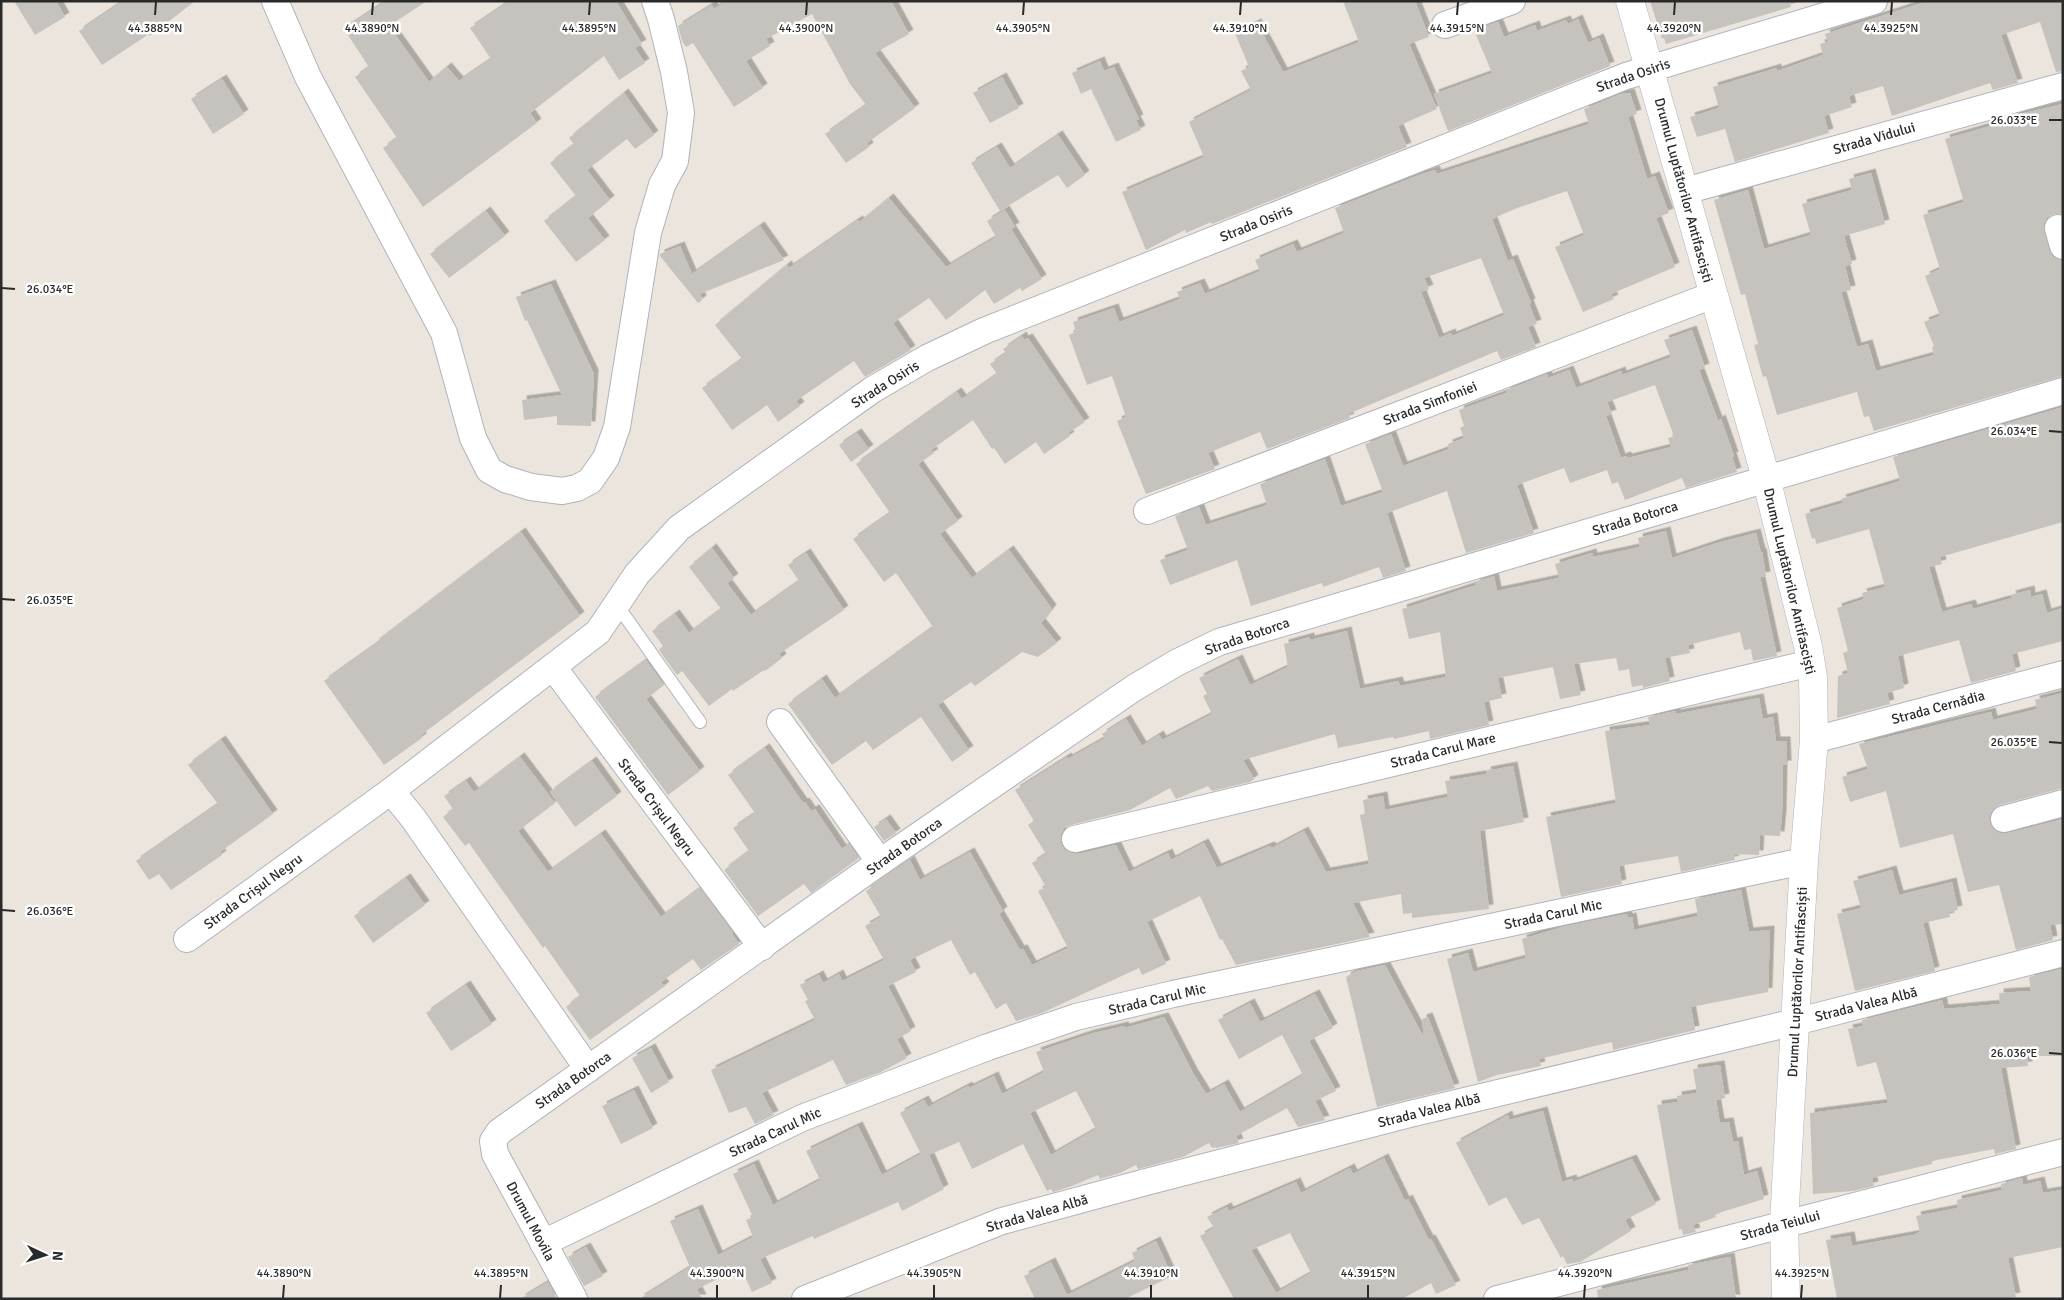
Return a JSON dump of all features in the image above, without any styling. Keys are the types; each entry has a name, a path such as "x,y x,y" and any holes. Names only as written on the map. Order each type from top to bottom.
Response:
{"street":[{"path":"275,1 308,77 444,332 473,438 488,470 505,479 531,487 562,491 577,488 590,481 606,458 617,427 648,233 662,185 676,154 681,113 674,72 655,1"},
{"path":"1445,25 1512,1"},
{"name":"Drumul Luptătorilor Antifasciști","path":"1630,1 1766,478 1813,677 1814,740 1804,861 1784,1223 1786,1299"},
{"name":"Strada Osiris","path":"679,528 872,390 927,358 984,331 1650,68 1874,1"},
{"name":"Strada Vidului","path":"1685,191 2063,86"},
{"name":"Strada Simfoniei","path":"1147,511 1713,295"},
{"name":"Strada Botorca","path":"493,1141 499,1132 880,862 1134,688 1176,663 1219,642 2063,391"},
{"name":"Strada Crișul Negru","path":"187,939 391,791 598,632 638,574 679,528"},
{"name":"Strada Carul Mare","path":"1075,839 1811,663"},
{"name":"Strada Crișul Negru","path":"553,667 762,947"},
{"name":"Strada Cernădia","path":"1814,740 2063,674"},
{"path":"780,722 880,862"},
{"path":"391,791 413,818 588,1070"},
{"path":"2004,819 2063,803"},
{"name":"Strada Carul Mic","path":"543,1243 802,1118 988,1047 1076,1017 1173,994 1804,861"},
{"name":"Strada Valea Albă","path":"804,1299 1002,1221 1410,1114 1795,1022 2063,953"},
{"name":"Drumul Movila","path":"493,1141 495,1154 574,1299"},
{"name":"Strada Teiului","path":"1497,1299 2063,1152"}],"lane":[{"path":"617,605 700,722"}],"building":[{"path":"14,1 56,1 65,17 35,35"},
{"path":"123,1 195,1 150,36 149,34 102,65 79,31"},
{"path":"386,1 427,1 389,26 429,82 447,67 459,81 491,59 470,28 510,1 616,1 642,44 635,48 645,63 619,80 604,56 530,113 537,123 423,207 383,148 397,138 355,77 369,67 344,29"},
{"path":"727,1 891,1 909,34 875,53 915,108 867,143 869,147 846,163 825,134 866,105 850,84 812,14 766,39 770,46 746,61 763,88 734,107 693,43 686,47 682,41 678,26 712,5 714,9"},
{"path":"1343,1 1415,1 1429,37 1409,44 1437,109 1398,126 1407,147 1212,224 1211,222 1186,233 1185,230 1146,250 1122,192 1204,157 1189,122 1251,90 1241,71 1249,67 1235,33 1257,23 1283,72 1359,42"},
{"path":"1650,1 1790,1 1791,7 1666,44 1664,38 1662,39"},
{"path":"1928,1 2063,1 2063,71 2056,72 2040,22 2001,35 2018,83 1993,90 1990,83 1892,116 1883,86 1849,96 1852,107 1824,116 1829,133 1735,162 1725,129 1697,137 1690,117 1719,108 1713,87 1777,68 1777,71 1823,55 1820,44 1828,42 1825,34"},
{"path":"1578,19 1588,43 1599,38 1610,66 1448,131 1434,94 1492,73 1474,30 1498,22 1504,37 1535,25 1537,31 1566,20 1568,24"},
{"path":"1100,61 1104,71 1114,67 1139,119 1136,120 1141,130 1116,142 1091,89 1081,94 1072,73"},
{"path":"1002,77 1019,108 990,123 973,93"},
{"path":"222,79 244,114 213,134 191,99"},
{"path":"624,93 654,135 635,149 627,139 587,170 610,200 588,218 605,240 576,262 544,221 576,196 550,163 574,144 569,138"},
{"path":"1630,93 1637,114 1628,117 1647,179 1655,176 1669,213 1656,218 1675,267 1611,294 1614,299 1583,312 1555,247 1584,235 1567,191 1517,208 1492,219 1508,261 1513,259 1531,303 1529,304 1537,324 1528,327 1536,347 1501,360 1497,351 1348,414 1350,418 1267,449 1260,432 1208,453 1215,469 1146,494 1117,421 1126,417 1112,376 1087,385 1069,335 1076,332 1073,322 1114,308 1119,322 1180,299 1177,292 1200,283 1205,294 1260,271 1255,260 1293,244 1297,252 1344,233 1335,208 1419,175 1435,170 1437,174 1589,124 1584,109 1621,94","holes":["1481,258 1504,315 1452,336 1451,333 1439,338 1421,292 1429,289 1424,278"]},
{"path":"2063,104 2063,214 2054,214 2047,218 2043,225 2049,250 2053,257 2063,261 2063,376 1874,431 1869,416 1864,417 1857,392 1777,415 1766,376 1763,377 1754,345 1758,344 1745,294 1741,295 1714,200 1748,190 1764,249 1811,235 1802,204 1852,190 1849,179 1871,173 1885,224 1844,236 1852,264 1845,266 1851,290 1841,292 1857,347 1868,344 1876,371 1934,355 1932,347 1934,346 1924,322 1940,316 1925,276 1940,269 1923,215 1964,202 1945,139 2004,122 2003,118"},
{"path":"1058,135 1085,175 1067,188 1058,175 1000,211 971,163 997,147 1010,168"},
{"path":"889,198 946,267 996,237 987,221 1005,210 1015,227 1011,229 1042,279 1022,291 1020,288 994,304 985,290 946,320 929,298 893,323 911,350 865,377 854,361 796,401 800,406 778,422 767,405 732,430 702,388 742,359 715,325 787,265 789,268 858,220 860,222"},
{"path":"486,211 505,236 449,278 430,254"},
{"path":"760,226 784,260 700,294 702,300 698,303 660,256 660,254 680,246 692,274"},
{"path":"551,284 594,374 591,426 557,425 557,416 524,420 522,400 562,395 527,320 525,321 516,297"},
{"path":"1692,330 1705,368 1699,370 1718,421 1721,419 1734,456 1732,457 1737,472 1686,488 1682,478 1625,500 1618,482 1612,484 1607,470 1570,483 1564,468 1517,485 1534,533 1466,553 1447,491 1387,513 1406,571 1383,578 1379,567 1323,587 1322,583 1251,606 1237,560 1170,585 1160,560 1188,550 1175,516 1199,507 1206,525 1267,505 1260,484 1325,459 1341,506 1383,492 1365,444 1391,434 1403,466 1449,449 1448,444 1464,438 1460,428 1464,426 1459,410 1506,393 1512,388 1547,374 1548,378 1569,370 1576,388 1621,371 1622,375 1671,357 1664,340","holes":["1655,385 1674,436 1668,438 1671,447 1628,458 1626,456 1621,458 1606,416 1612,414 1607,402"]},
{"path":"1022,336 1024,340 1028,338 1085,422 1068,433 1070,436 1044,454 1036,442 1005,464 994,448 992,449 973,420 931,450 934,453 918,464 958,521 940,534 972,578 1009,550 1052,609 1041,623 1057,643 1038,657 1022,652 975,686 971,682 938,705 969,750 952,762 921,717 873,750 866,741 832,765 788,704 822,679 835,698 933,627 896,573 884,582 853,539 890,513 856,464 957,392 962,399 997,374 990,364 1006,353 1003,349"},
{"path":"2063,407 2063,522 1940,557 1942,564 1929,567 1942,612 1971,604 1973,609 2012,598 2011,595 2030,590 2031,597 2042,594 2047,613 2063,608 2063,641 2012,654 2016,671 1971,683 1959,640 1898,656 1904,688 1887,693 1890,704 1837,718 1838,676 1848,673 1843,653 1848,651 1837,608 1864,599 1862,593 1885,587 1869,529 1816,544 1815,538 1812,539 1805,514 1843,503 1841,499 1900,481 1893,457"},
{"path":"857,433 869,449 851,462 839,445"},
{"path":"1666,531 1672,558 1720,542 1756,533 1762,552 1766,576 1760,577 1777,656 1753,661 1751,649 1744,650 1740,632 1688,645 1690,653 1665,658 1670,681 1643,688 1643,685 1632,687 1629,669 1619,671 1616,658 1574,664 1581,695 1560,699 1553,667 1498,678 1502,698 1484,702 1489,725 1430,739 1429,731 1338,748 1335,734 1243,760 1254,779 1250,782 1212,791 1208,786 1176,799 1170,788 1130,810 1064,828 1061,835 1061,843 1064,849 1071,853 1078,854 1116,845 1129,872 1168,853 1171,860 1204,843 1217,868 1270,846 1272,848 1304,831 1326,872 1369,864 1360,815 1365,814 1363,800 1383,796 1385,810 1448,797 1445,781 1487,774 1486,771 1513,766 1524,822 1480,831 1489,909 1412,918 1412,913 1403,914 1401,894 1353,903 1370,937 1236,965 1222,939 1220,940 1200,896 1147,922 1166,964 1142,975 1139,968 1042,1013 1016,1021 1006,1003 996,1009 975,972 970,975 951,940 910,960 916,972 888,986 911,1031 897,1039 907,1058 881,1072 846,1085 833,1060 762,1093 774,1115 755,1124 746,1107 729,1113 711,1070 815,1020 805,1001 808,1000 800,985 819,975 823,983 839,974 842,981 884,960 865,926 881,917 866,891 910,860 920,880 970,852 1003,911 999,914 1020,950 1023,949 1032,965 1068,948 1038,891 1046,887 1032,863 1046,854 1028,825 1034,821 1015,790 1067,757 1068,759 1105,738 1102,734 1126,719 1142,746 1159,735 1162,740 1212,714 1203,696 1207,694 1199,678 1238,659 1250,685 1288,667 1284,644 1310,637 1310,640 1347,631 1360,689 1398,681 1400,686 1446,677 1440,632 1409,639 1402,609 1476,585 1475,582 1494,576 1497,591 1559,578 1555,564 1592,553 1593,557 1640,547 1638,538"},
{"path":"521,532 580,616 421,735 422,738 384,765 324,681 376,644"},
{"path":"712,548 734,578 727,583 751,615 799,581 788,565 806,553 844,610 779,654 782,658 765,671 733,691 732,689 709,706 682,671 677,675 659,650 663,646 652,631 675,614 689,633 721,609 689,567"},
{"path":"646,660 664,685 646,699 700,771 668,795 595,697"},
{"path":"2063,693 2063,788 2000,805 1993,809 1989,816 1993,829 2001,834 2063,819 2063,924 2050,925 2053,940 2016,950 1999,885 1968,892 1953,834 1900,848 1886,791 1850,802 1842,777 1868,769 1859,744 1991,712 1993,720 2037,709 2035,700"},
{"path":"1759,698 1763,719 1773,717 1776,741 1786,741 1787,765 1783,765 1780,836 1760,835 1759,855 1734,854 1735,860 1681,872 1678,856 1619,866 1622,884 1561,897 1546,817 1616,803 1605,731 1650,725 1648,717 1676,711 1676,714"},
{"path":"221,740 273,814 220,852 222,855 171,890 159,874 149,880 136,861 218,804 188,765"},
{"path":"765,748 803,803 805,802 811,811 815,809 842,849 849,844 859,858 811,893 804,884 758,916 724,870 749,851 733,828 755,813 728,775"},
{"path":"520,757 555,803 518,831 548,872 601,834 661,917 700,888 739,944 701,970 693,959 661,982 665,986 590,1040 566,1007 580,996 545,946 543,948 469,843 465,846 443,817 453,809 444,796 466,781 474,792"},
{"path":"592,761 617,796 575,827 550,792"},
{"path":"886,819 896,833 884,841 874,827"},
{"path":"1892,870 1899,895 1952,882 1958,910 1949,912 1950,917 1923,923 1935,971 1855,991 1837,914 1861,908 1853,881"},
{"path":"406,878 425,905 373,943 354,916"},
{"path":"1741,890 1749,932 1770,930 1768,992 1691,1007 1695,1030 1613,1050 1612,1042 1539,1059 1541,1066 1497,1075 1478,1082 1447,959 1468,953 1473,972 1526,958 1522,939 1566,926 1627,914 1628,918 1632,917 1634,930 1698,916 1695,899"},
{"path":"1385,965 1424,1038 1422,1019 1428,1017 1455,1088 1377,1107 1346,977 1357,971"},
{"path":"2061,969 2063,976 2063,1056 2027,1056 2028,1066 2001,1068 2016,1149 1995,1154 1994,1149 1932,1161 1932,1164 1872,1178 1874,1186 1853,1191 1813,1194 1810,1113 1888,1103 1876,1062 1857,1067 1848,1029 1863,1026 1862,1020 1942,1000 1944,1009 2000,1004 1999,993 2031,991 2029,977"},
{"path":"466,985 492,1024 451,1051 426,1013"},
{"path":"1315,994 1333,1028 1309,1041 1336,1091 1315,1101 1325,1120 1298,1127 1287,1108 1236,1136 1239,1143 1212,1148 1209,1143 1183,1157 1138,1169 1136,1165 1120,1173 1100,1179 1098,1175 1053,1192 1051,1189 1047,1191 1023,1144 972,1169 959,1142 929,1155 944,1189 902,1211 898,1202 814,1239 813,1236 760,1259 772,1283 752,1292 741,1268 697,1289 702,1299 639,1299 690,1267 670,1221 698,1209 718,1255 753,1237 746,1220 753,1217 733,1174 754,1164 773,1205 820,1180 806,1151 858,1126 882,1175 921,1154 900,1113 924,1100 928,1107 968,1086 969,1088 994,1076 1002,1094 1044,1072 1036,1052 1090,1034 1124,1026 1125,1028 1164,1017 1206,1094 1224,1084 1240,1112 1303,1075 1282,1035 1239,1059 1218,1020 1250,1003 1260,1022","holes":["1076,1091 1096,1129 1051,1155 1030,1113"]},
{"path":"651,1048 669,1082 651,1093 632,1058"},
{"path":"1720,1065 1725,1098 1716,1100 1720,1123 1729,1122 1733,1142 1738,1141 1744,1175 1757,1171 1764,1199 1715,1214 1716,1217 1693,1225 1696,1232 1683,1235 1682,1229 1679,1230 1657,1105 1678,1102 1677,1096 1697,1093 1693,1069"},
{"path":"634,1090 653,1128 621,1144 602,1106"},
{"path":"1543,1111 1562,1182 1572,1179 1573,1182 1632,1159 1656,1204 1625,1220 1631,1231 1580,1262 1567,1264 1563,1256 1561,1258 1539,1218 1522,1225 1506,1197 1489,1206 1456,1143 1508,1115 1509,1120"},
{"path":"1384,1158 1405,1201 1408,1199 1429,1240 1431,1239 1456,1285 1436,1294 1431,1283 1402,1299 1234,1299 1200,1236 1214,1228 1207,1217 1227,1207 1229,1211 1296,1182 1301,1193 1350,1168 1353,1174","holes":["1290,1233 1311,1273 1276,1293 1251,1250"]},
{"path":"2022,1178 2023,1185 2040,1181 2043,1193 2063,1190 2063,1247 2008,1258 2016,1297 2005,1299 1837,1299 1826,1240 1850,1236 1852,1246 1913,1235 1920,1232 1916,1216 1958,1208 1957,1200 2002,1190 2001,1184"},
{"path":"1156,1241 1172,1276 1125,1299 1035,1299 1024,1276 1051,1262 1067,1295 1135,1261 1132,1253"},
{"path":"586,1247 603,1276 584,1286 568,1257"},
{"path":"1730,1257 1736,1299 1598,1299 1597,1290 1688,1270 1688,1265"},
{"path":"548,1282 557,1299 520,1299"}]}
